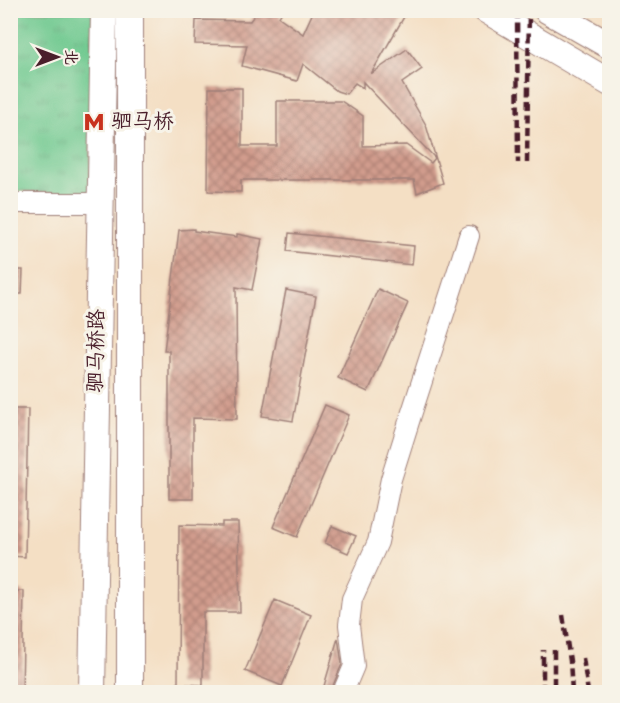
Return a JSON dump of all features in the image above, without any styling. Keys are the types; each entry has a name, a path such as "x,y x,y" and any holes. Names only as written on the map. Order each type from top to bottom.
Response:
{"main road":[{"name":"驷马桥路","path":"92,693 104,10"},
{"path":"486,10 609,83"},
{"path":"547,10 609,46"},
{"name":"驷马桥路","path":"130,693 131,13"}],"street":[{"path":"10,203 100,202"},
{"path":"343,693 354,666 349,625 352,599 378,542 391,480 469,236"}],"green space":[{"path":"11,11 93,11 90,194 11,191"}],"building":[{"path":"258,10 283,10 279,17 303,34 314,10 408,10 371,74 407,49 422,69 402,83 426,125 443,183 417,193 414,180 241,180 241,192 208,191 209,88 242,88 242,146 277,146 277,101 341,101 363,116 363,146 406,145 431,163 435,158 363,82 363,88 355,83 346,94 337,91 303,64 297,81 242,66 247,45 195,44 196,20 250,21"},
{"path":"194,229 194,231 237,237 237,234 262,239 252,290 236,287 237,419 193,418 193,499 169,499 169,351 164,351 179,230"},
{"path":"289,233 414,246 412,265 287,251"},
{"path":"10,270 23,270 22,294 10,294"},
{"path":"378,289 408,303 368,392 338,378"},
{"path":"286,290 316,296 293,421 262,416"},
{"path":"325,405 349,415 297,537 273,527"},
{"path":"10,409 28,409 25,557 10,556"},
{"path":"222,522 238,522 240,612 203,612 203,685 178,684 179,525 222,526"},
{"path":"332,526 356,536 348,553 325,543"},
{"path":"10,591 24,591 22,693 10,693"},
{"path":"275,600 311,615 282,686 245,671"},
{"path":"338,638 342,664 332,688 324,686"}],"railway":[{"path":"517,10 518,163"},
{"path":"527,163 529,10"},
{"path":"563,615 572,692"},
{"path":"543,650 543,692"},
{"path":"554,650 554,692"},
{"path":"583,658 588,692"}],"place":[{"name":"驷马桥","path":"94,122"}]}
